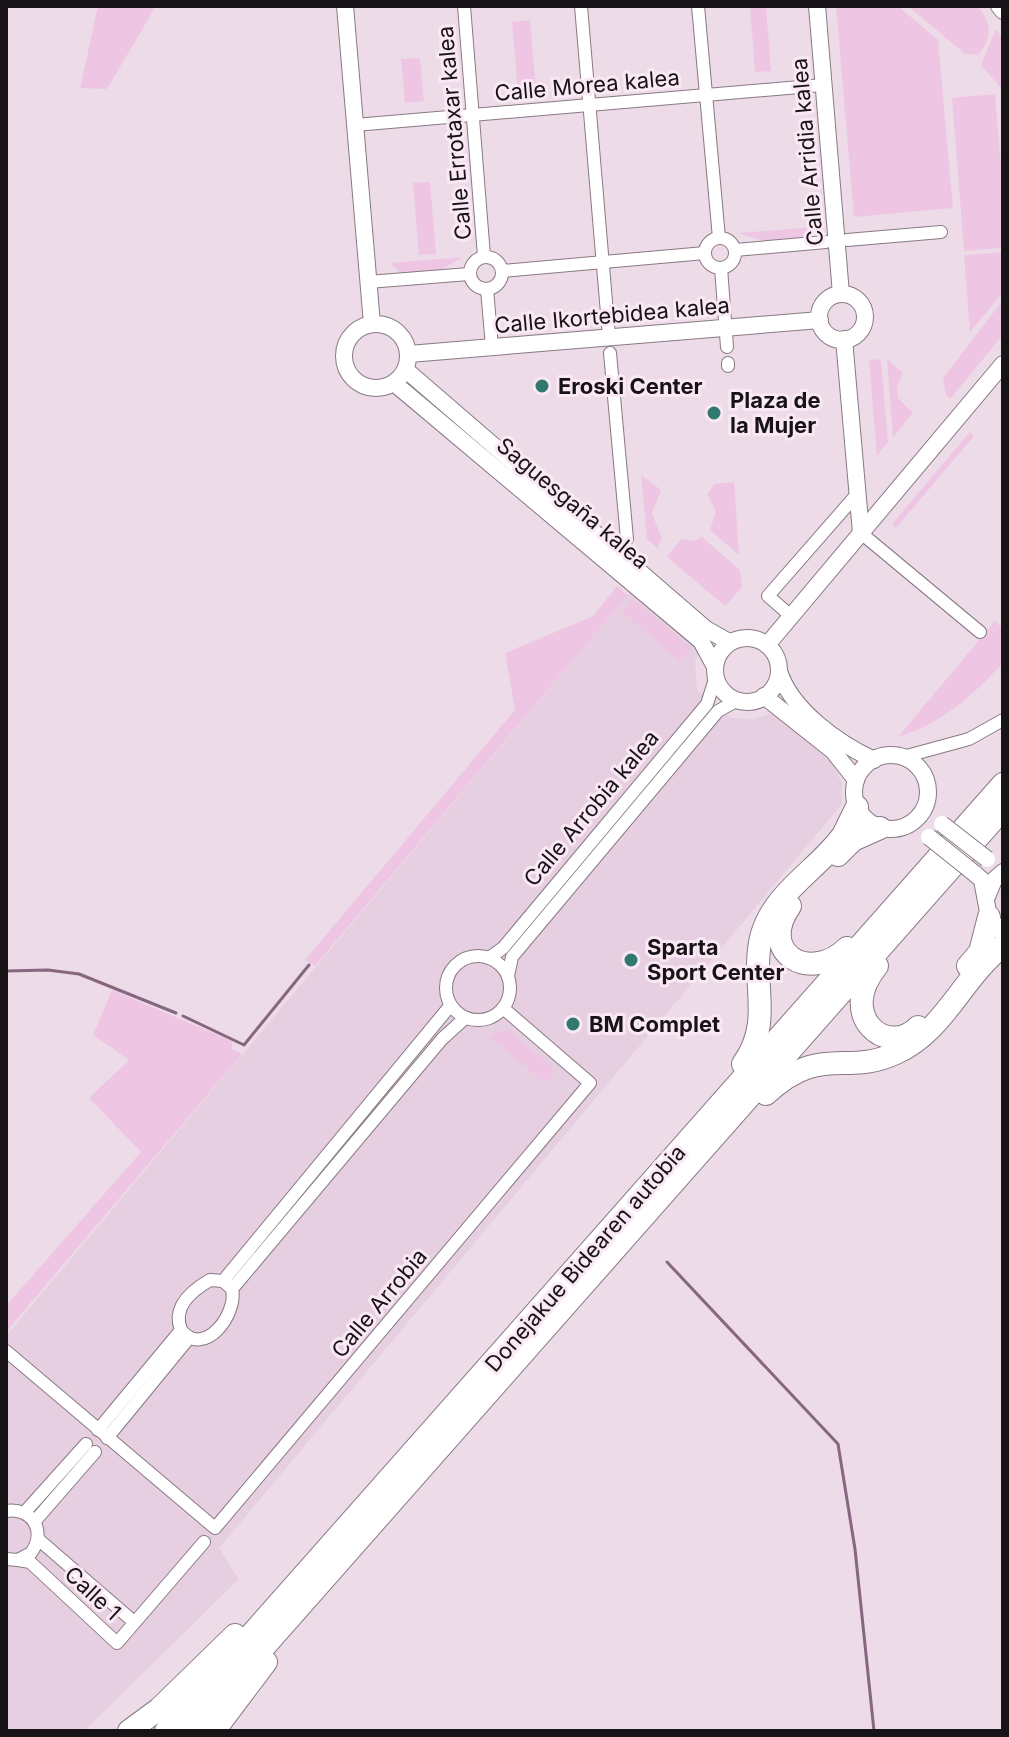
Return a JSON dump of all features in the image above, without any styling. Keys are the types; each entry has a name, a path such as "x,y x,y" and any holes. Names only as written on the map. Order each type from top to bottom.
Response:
{"highway":[{"name":"Donejakue Bidearen autobia","path":"163,1720 206,1661 307,1570 472,1387 661,1168 1003,784"},
{"path":"661,1168 757,1043 762,1000 757,964 770,916 842,835 857,807"},
{"name":"Donejakue Bidearen autobia","path":"190,1731 1003,809"},
{"path":"880,828 853,840 795,898 782,917 778,937 785,953 806,965 821,964 838,957 890,898 922,875"},
{"path":"917,908 863,988 859,1006 867,1024 880,1034 896,1037 915,1031 980,952 993,917"},
{"path":"689,1165 723,1139 781,1080 805,1066 875,1060 916,1042 935,1027 988,958 1003,946"},
{"path":"214,1731 242,1699 282,1639 392,1512 401,1491"},
{"path":"129,1731 163,1720"},
{"path":"140,1731 163,1720"}],"street":[{"path":"345,6 372,324"},
{"name":"Calle Errotaxar kalea","path":"464,6 484,256"},
{"path":"581,6 627,539"},
{"path":"698,6 719,238"},
{"name":"Calle Arridia kalea","path":"817,6 841,294"},
{"path":"999,6 1003,11"},
{"name":"Calle Morea kalea","path":"355,125 823,85"},
{"path":"847,240 941,232"},
{"path":"719,238 731,243 735,250 733,261 721,268 711,265 705,253 711,241 719,238"},
{"path":"735,250 826,242"},
{"path":"502,271 705,253"},
{"path":"484,256 498,262 502,271 500,281 487,289 477,287 469,274 475,260 484,256"},
{"path":"721,268 727,347"},
{"path":"368,282 469,274"},
{"path":"487,289 492,347"},
{"path":"841,294 857,300 865,315 860,331 844,339 828,335 820,320 824,302 841,294"},
{"name":"Calle Ikortebidea kalea","path":"403,369 492,347 610,345 725,328 820,320"},
{"path":"372,324 398,332 403,369 381,389 363,386 346,370 343,359 347,341 358,329 372,324"},
{"path":"844,339 861,533 980,632"},
{"path":"767,645 1003,364"},
{"name":"Saguesgaña kalea","path":"403,369 706,629 729,642"},
{"name":"Saguesgaña kalea","path":"403,369 701,641 715,672"},
{"path":"791,616 768,596 858,493"},
{"path":"779,671 773,688 764,696 748,702 736,701 725,694 715,672 718,654 729,642 749,637 767,645 774,653 792,700 842,741 874,760"},
{"name":"Calle Arrobia kalea","path":"489,958 503,948 707,704 715,672"},
{"path":"764,696 833,751 856,780 857,807 870,823 880,828 907,826 917,819 928,799 928,788 920,769 903,757"},
{"name":"Calle Arrobia kalea","path":"508,976 512,957 716,713 736,701"},
{"path":"856,780 874,760 888,756 903,757 969,739 1003,720"},
{"path":"928,799 942,824 1003,872 994,880 993,917"},
{"path":"907,826 929,837 982,880 993,917"},
{"path":"471,956 489,958 508,976 510,987 503,1008 486,1020 465,1018 450,1006 445,985 454,966 471,956"},
{"path":"228,1285 450,1006"},
{"name":"Calle Arrobia","path":"6,1351 215,1528 590,1083 503,1008"},
{"path":"228,1285 442,1039 465,1018"},
{"path":"185,1334 179,1311 190,1294 210,1280 228,1285"},
{"path":"185,1334 202,1339 223,1325 233,1308 228,1285"},
{"path":"103,1434 185,1334"},
{"path":"30,1517 90,1448"},
{"path":"6,1511 30,1517"},
{"path":"10,1561 31,1553 38,1539 30,1517"},
{"name":"Calle 1","path":"38,1539 134,1622"},
{"name":"Calle 1","path":"10,1561 30,1562 117,1643 204,1542"}],"shaded area":[{"path":"98,6 156,6 107,89 80,88"},
{"path":"750,6 766,6 771,71 755,72"},
{"path":"836,6 898,6 938,40 953,208 854,217"},
{"path":"908,6 977,6 988,24 986,43 978,55 965,54"},
{"path":"530,20 536,91 518,92 512,22"},
{"path":"996,29 1003,39 1003,90 981,65"},
{"path":"420,58 424,101 405,103 401,59"},
{"path":"995,94 1003,190 1003,248 964,251 952,98"},
{"path":"430,182 436,254 419,255 413,183"},
{"path":"815,227 808,234 789,242 768,241 738,233"},
{"path":"1003,252 1003,292 970,332 964,255"},
{"path":"463,257 441,270 402,274 390,263"},
{"path":"1003,300 1003,335 950,399 946,395 943,378"},
{"path":"881,359 888,442 877,456 869,360"},
{"path":"887,359 903,373 897,386 898,398 913,413 893,437"},
{"path":"970,432 974,436 896,528 892,524"},
{"path":"641,475 661,490 652,513 662,539 657,548 647,539"},
{"path":"734,482 739,555 710,530 716,511 707,494 715,484"},
{"path":"702,537 740,570 742,587 725,606 667,557 681,539 694,541"},
{"path":"617,586 628,595 315,966 305,960 515,710 505,653 593,616"},
{"path":"633,589 701,647 695,662 697,690 731,718 753,719 772,713 831,762 842,783 842,804 219,1548 239,1579 84,1731 6,1731 6,1336"},
{"path":"632,599 691,648 680,661 622,612"},
{"path":"995,621 1003,629 1001,665 942,717 898,737"},
{"path":"112,990 232,1041 232,1049 242,1054 6,1332 6,1306 141,1152 89,1098 129,1060 93,1035"},
{"path":"506,1029 556,1070 545,1083 489,1037"}],"waterway":[{"path":"183,1016 244,1045 309,965"},
{"path":"6,971 48,970 79,974 176,1013"},
{"path":"667,1262 838,1444 855,1549 874,1731"}],"place":[{"name":"Eroski Center","path":"542,386"},
{"name":"Plaza de la Mujer","path":"714,413"},
{"name":"Sparta Sport Center","path":"631,960"},
{"name":"BM Complet","path":"573,1024"}]}
